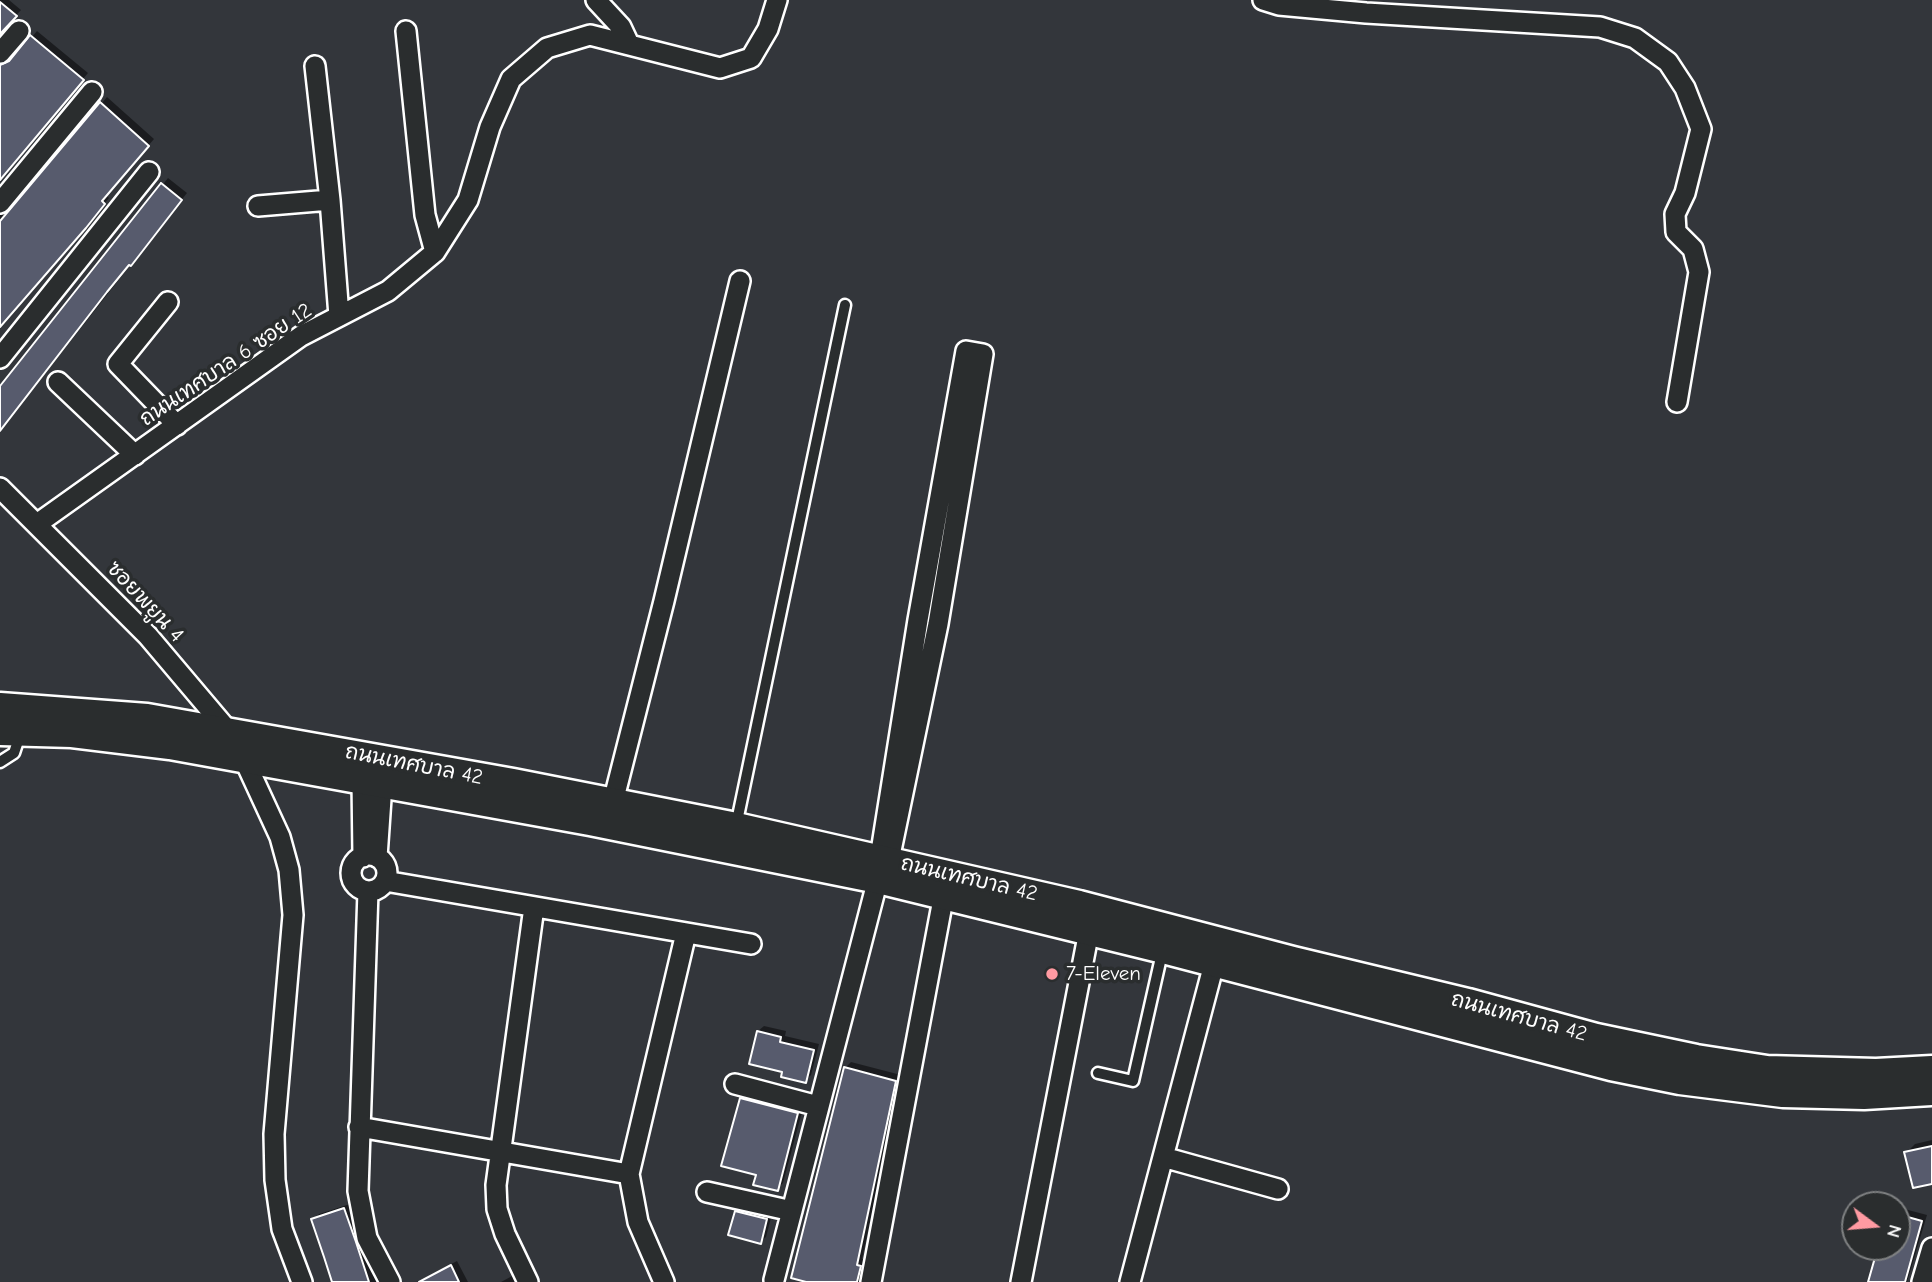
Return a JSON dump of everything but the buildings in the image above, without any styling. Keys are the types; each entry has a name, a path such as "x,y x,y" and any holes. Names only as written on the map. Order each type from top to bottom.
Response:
{"street":[{"path":"596,0 621,27 629,44"},
{"name":"ถนนเทศบาล 6 ซอย 12","path":"37,524 301,336 387,291 435,252 467,200 490,127 511,79 547,48 590,35 720,68 751,58 768,29 777,0"},
{"path":"1263,0 1279,5 1366,13 1600,27 1635,38 1668,62 1697,113 1700,129 1685,193 1675,214 1676,232 1693,249 1699,272 1677,402"},
{"path":"0,53 19,31"},
{"path":"406,31 425,215 435,252"},
{"path":"315,66 330,200 339,316"},
{"path":"0,203 92,92"},
{"path":"0,358 149,173"},
{"path":"258,206 330,200"},
{"path":"613,802 740,281"},
{"path":"168,302 118,364 177,425"},
{"path":"774,1280 883,866 938,624 948,504 967,351 983,354 948,504 918,620 883,866"},
{"path":"58,382 135,455"},
{"name":"ซอยพยูน 4","path":"0,488 148,636 230,733 280,837 289,870 293,915 274,1134 275,1180 282,1229 302,1282"},
{"path":"918,620 938,624"},
{"name":"ถนนเทศบาล 42","path":"0,707 111,714 230,733 613,802 736,827 883,866 944,894 1611,1066 1680,1080 1783,1093 1864,1095 1932,1091"},
{"name":"ถนนเทศบาล 42","path":"10,731 126,738 647,832 883,866 1079,905 1647,1050 1768,1070 1876,1073 1932,1070"},
{"path":"370,857 372,782"},
{"path":"370,857 387,869 385,881 378,889 368,891 356,885 352,870 355,863 370,857"},
{"path":"385,881 751,943"},
{"path":"368,891 358,1191 367,1238 390,1282"},
{"path":"871,1282 944,894"},
{"path":"528,1282 505,1234 497,1209 496,1185 534,907"},
{"path":"1021,1282 1089,931"},
{"path":"664,1282 638,1222 629,1174 686,933"},
{"path":"1130,1282 1214,964"},
{"path":"735,1084 818,1105"},
{"path":"359,1127 629,1174"},
{"path":"1163,1157 1278,1189"},
{"path":"708,1192 792,1211"},
{"path":"1922,1282 1932,1248"}],"lane":[{"path":"736,827 845,305"},
{"path":"0,762 15,752 10,731"},
{"path":"1098,1073 1133,1081 1163,949"}],"place":[{"name":"7-Eleven","path":"1052,974"}]}
